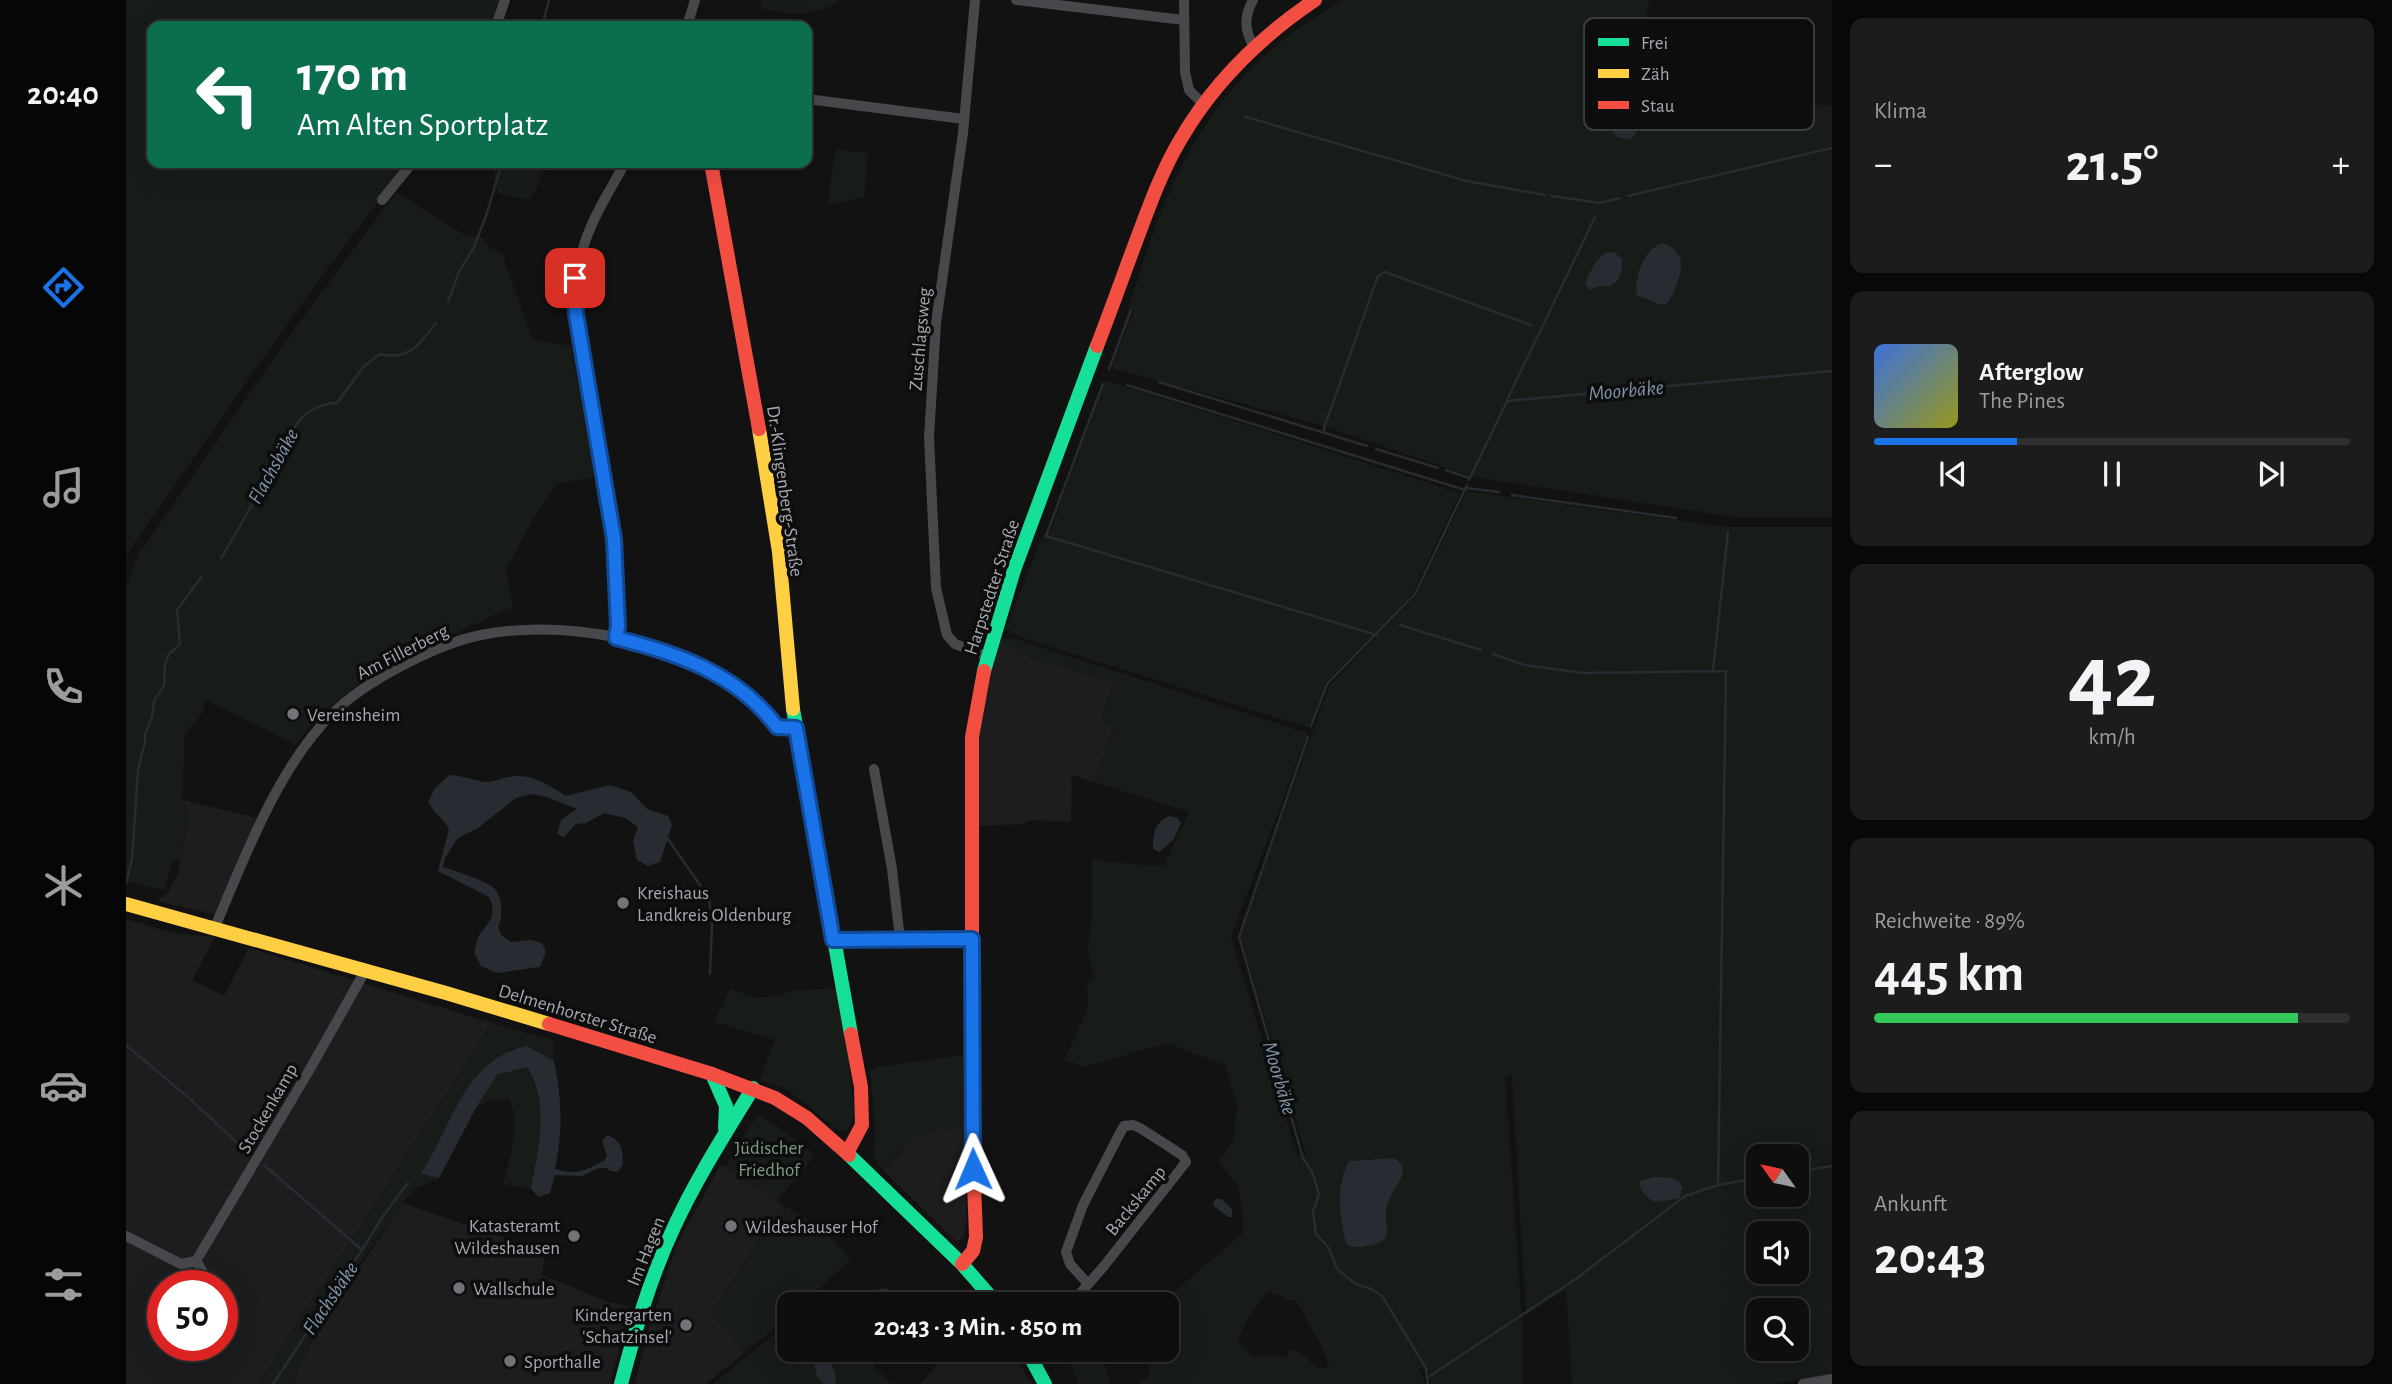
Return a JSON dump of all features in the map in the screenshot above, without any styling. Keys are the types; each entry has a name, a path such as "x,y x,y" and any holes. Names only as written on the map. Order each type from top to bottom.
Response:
{"main road":[{"name":"Harpstedter Straße","path":"962,1264 973,1251 976,1237 972,1143 972,737 987,656 1019,556 1154,194 1178,143 1203,104 1224,78 1254,47 1315,0"},
{"name":"Dr.-Klingenberg-Straße","path":"712,168 779,552 789,678 796,728 861,1087 862,1125 846,1153"},
{"name":"Delmenhorster Straße","path":"126,904 446,993 752,1088 791,1107 846,1153 962,1264 986,1292"},
{"name":"Im Hagen","path":"712,1074 723,1094 729,1115 723,1139"},
{"name":"Im Hagen","path":"621,1384 639,1317 664,1248 752,1088"},
{"path":"1033,1362 1045,1384"}],"street":[{"path":"498,21 505,0"},
{"path":"689,21 695,0"},
{"name":"Zuschlagsweg","path":"975,0 964,119 936,323 929,437 936,588 947,635 955,644 987,656"},
{"path":"1016,0 1184,20"},
{"path":"1184,0 1185,72 1189,90 1203,104"},
{"path":"1253,0 1245,19 1254,47"},
{"path":"812,100 964,119"},
{"path":"382,200 408,168"},
{"path":"616,638 618,626 614,539 576,314 575,278 589,228 622,168"},
{"name":"Am Fillerberg","path":"215,927 256,830 312,735 333,712 361,690 449,644 482,635 542,629 616,638 663,650 705,667 742,690 765,710 777,727 796,728"},
{"path":"874,769 892,869 900,939"},
{"path":"833,940 972,939"},
{"name":"Stockenkamp","path":"196,1261 365,971"},
{"name":"Backskamp","path":"1081,1292 1186,1162 1182,1155 1140,1128 1133,1125 1124,1126 1112,1120"},
{"name":"Backskamp","path":"1088,1284 1070,1264 1066,1252 1083,1205 1124,1126"},
{"path":"126,1236 181,1264 196,1261 202,1270"},
{"path":"1803,1384 1832,1378"}],"shaded area":[{"path":"1613,130 1637,130 1631,139 1615,135"},
{"path":"1663,243 1675,251 1681,264 1676,286 1665,305 1637,295 1636,288 1646,257 1656,246"},
{"path":"1614,252 1622,259 1618,278 1610,286 1599,286 1590,290 1585,283 1595,263 1605,253"},
{"path":"999,640 1020,654 1113,682 1101,721 1114,726 1094,782 1072,775 1071,822 1030,820 1020,824 979,826 979,732"},
{"path":"449,775 487,782 524,776 539,780 566,796 610,785 631,792 647,809 668,816 672,825 660,862 648,866 637,860 633,841 638,827 626,818 604,813 586,823 576,824 564,837 557,834 561,820 577,809 547,797 531,794 516,798 478,828 458,838 445,858 443,867 492,886 501,903 498,927 502,936 511,942 531,940 542,943 546,952 540,967 497,973 481,966 474,953 479,935 492,915 489,897 438,871 449,829 428,802 435,788"},
{"path":"182,800 257,818 216,915 157,901 169,891 178,874 189,815"},
{"path":"1169,816 1178,818 1181,824 1173,840 1159,852 1153,849 1154,834 1160,822"},
{"path":"126,919 174,933 215,937 192,980 224,996 249,948 492,1023 258,1384 126,1384"},
{"path":"527,1046 554,1061 560,1115 555,1169 581,1171 605,1160 607,1155 602,1141 607,1135 619,1143 622,1150 623,1164 618,1172 599,1168 582,1176 555,1175 550,1193 539,1197 531,1189 539,1142 540,1111 534,1081 527,1067 497,1075 477,1106 439,1178 421,1174 462,1097 474,1080 488,1065 506,1053"},
{"path":"963,1127 967,1222 964,1235 956,1241 883,1170 912,1140 927,1131"},
{"path":"1395,1158 1403,1169 1400,1181 1387,1205 1386,1237 1377,1244 1364,1247 1346,1244 1340,1192 1349,1161"},
{"path":"720,1166 782,1204 711,1313 745,1352 706,1384 635,1384 646,1338 677,1244"},
{"path":"1655,1177 1678,1181 1683,1188 1679,1198 1654,1202 1648,1198 1639,1181"},
{"path":"1215,1199 1221,1199 1232,1209 1232,1217 1228,1217 1213,1205"},
{"name":"Wallschule","path":"403,1203 545,1252 542,1275 606,1301 630,1307 610,1384 294,1384 298,1369 318,1329"},
{"path":"886,1288 892,1292 872,1292"},
{"path":"816,1362 830,1362 836,1376 835,1384 824,1384 817,1376 814,1365"},
{"path":"943,1362 1020,1362 1033,1384 920,1384 936,1366"}],"green space":[{"path":"126,0 501,0 494,21 147,21 147,168 405,168 306,298 126,557"},
{"path":"762,0 843,0 821,10 794,14 760,8"},
{"path":"1344,0 1650,0 1645,18 1584,18 1584,130 1814,130 1814,104 1832,105 1832,517 1733,517 1473,477 1327,427 1111,368 1134,310 1128,307 1157,222 1183,163 1218,107 1239,82 1261,59 1314,18"},
{"path":"835,149 868,153 864,197 828,205"},
{"path":"492,168 546,168 530,200 498,194"},
{"path":"396,192 466,236 482,237 488,247 502,253 532,339 571,346 594,477 556,484 533,519 506,570 513,607 445,638 359,684 315,719 296,745 205,699 203,712 185,734 182,800 189,815 180,861 173,861 164,890 126,881 126,588 138,555 285,342"},
{"path":"1106,380 1460,493 1413,593 1378,633 1325,683 1309,728 1026,639 1005,629 1044,533 1049,535"},
{"path":"1467,491 1728,527 1832,527 1832,1374 1772,1384 1572,1384 1566,1289 1526,1315 1512,1075 1505,1076 1522,1321 1523,1384 1431,1384 1429,1372 1419,1367 1425,1384 1136,1384 1148,1377 1150,1362 1179,1362 1179,1292 1174,1292 1244,1232 1239,1188 1219,1162 1234,1139 1237,1106 1225,1065 1167,1043 1084,1067 1064,1060 1088,1008 1087,983 1094,978 1088,953 1092,917 1092,858 1108,862 1164,866 1189,812 1094,782 1114,727 1101,721 1113,682 1020,654 999,640 1012,638 1308,733 1231,937 1297,1156 1306,1155 1241,933 1329,686 1417,594","holes":["1399,1160 1398,1186 1387,1204 1386,1236 1377,1243 1362,1247 1346,1244 1340,1181 1349,1161","1268,1292 1286,1300 1296,1300 1324,1351 1329,1368 1318,1368 1303,1355 1291,1350 1285,1357 1251,1356 1238,1340 1247,1321"]},
{"path":"836,988 847,1039 854,1114 846,1131 839,1131 787,1089 759,1080 775,1040 714,1022 730,989 756,998 781,995 788,991"},
{"path":"492,1023 553,1040 554,1061 527,1046 510,1049 421,1174 439,1178 415,1189 357,1267 313,1337 293,1384 258,1384"},
{"path":"963,1055 963,1127 926,1133 909,1143 883,1170 874,1158 875,1126 870,1071 878,1067"},
{"path":"527,1067 534,1082 540,1112 539,1142 531,1189 503,1184 514,1130 509,1099 490,1100 477,1106 497,1075"},
{"name":"Jüdischer Friedhof","path":"757,1114 815,1155 777,1201 725,1167"},
{"path":"782,1204 824,1230 851,1258 816,1292 777,1292 777,1326 745,1352 711,1313"},
{"path":"777,1332 777,1362 872,1362 891,1384 713,1384"},
{"path":"1075,1362 1103,1362 1111,1384 1079,1384 1071,1366"}],"waterway":[{"name":"Flachsbäke","path":"543,21 549,0"},
{"path":"1246,117 1466,181 1545,195"},
{"path":"1628,196 1832,148"},
{"name":"Flachsbäke","path":"448,302 459,272 474,247 500,168"},
{"path":"1552,196 1599,203 1620,198"},
{"path":"1507,400 1595,217"},
{"path":"1324,433 1378,276 1385,272 1531,325"},
{"path":"1109,369 1131,310"},
{"name":"Flachsbäke","path":"221,558 302,417 316,408 337,403 364,366 380,354 399,355 413,349 436,323"},
{"name":"Moorbäke","path":"1469,480 1507,401 1832,371"},
{"path":"1159,382 1367,446"},
{"path":"1103,384 1046,536 1377,635"},
{"path":"1127,385 1465,490"},
{"path":"1376,449 1438,468"},
{"path":"1446,470 1469,478"},
{"name":"Moorbäke","path":"1311,726 1327,684 1415,594 1467,485"},
{"path":"1467,488 1499,492"},
{"path":"1512,495 1676,518"},
{"path":"1713,670 1728,532"},
{"name":"Flachsbäke","path":"126,883 132,859 138,770 145,734 152,717 154,701 164,685 165,664 169,654 180,644 177,610 202,576"},
{"path":"1400,625 1481,650"},
{"path":"1493,654 1524,665 1583,673 1726,671 1718,1185"},
{"name":"Moorbäke","path":"1308,737 1239,937 1303,1158 1312,1172 1319,1194 1313,1212 1316,1234 1329,1248 1337,1269 1354,1283 1382,1296 1426,1368 1428,1384"},
{"path":"668,839 709,898 712,925 710,973"},
{"name":"Flachsbäke","path":"126,1045 245,1150"},
{"name":"Flachsbäke","path":"264,1165 362,1250 273,1384"},
{"path":"1810,1170 1832,1166"},
{"path":"1430,1376 1573,1281 1685,1196 1718,1185 1746,1180"},
{"path":"362,1250 408,1183"}],"traffic: fast":[{"path":"984,671 1014,570 1097,346"},
{"path":"793,709 851,1034"},
{"path":"712,1074 726,1106 725,1128"},
{"path":"621,1384 665,1246 701,1174 753,1088"},
{"path":"849,1155 962,1264 986,1292"},
{"path":"1033,1362 1045,1384"}],"traffic: slow":[{"path":"759,429 779,552 793,709"},
{"path":"126,904 549,1024"}],"traffic: jam":[{"path":"1097,346 1157,188 1192,121 1222,81 1256,46 1315,0"},
{"path":"712,168 759,429"},
{"path":"962,1264 973,1251 976,1237 972,1129 972,737 984,671"},
{"path":"549,1024 712,1074 775,1098 807,1118 849,1155"},
{"path":"847,1153 862,1125 861,1087 851,1034"}],"place":[{"name":"Vereinsheim","path":"293,714"},
{"name":"Kreishaus Landkreis Oldenburg","path":"623,903"},
{"name":"Wildeshauser Hof","path":"731,1226"},
{"name":"Katasteramt Wildeshausen","path":"574,1236"},
{"name":"Wallschule","path":"459,1288"},
{"name":"Kindergarten 'Schatzinsel'","path":"686,1325"},
{"name":"Sporthalle","path":"510,1361"}],"route":[{"path":"575,278 576,314 614,539 618,626 616,638 663,650 705,667 742,690 765,710 777,727 796,728 833,940 972,939 973,1169"}]}
